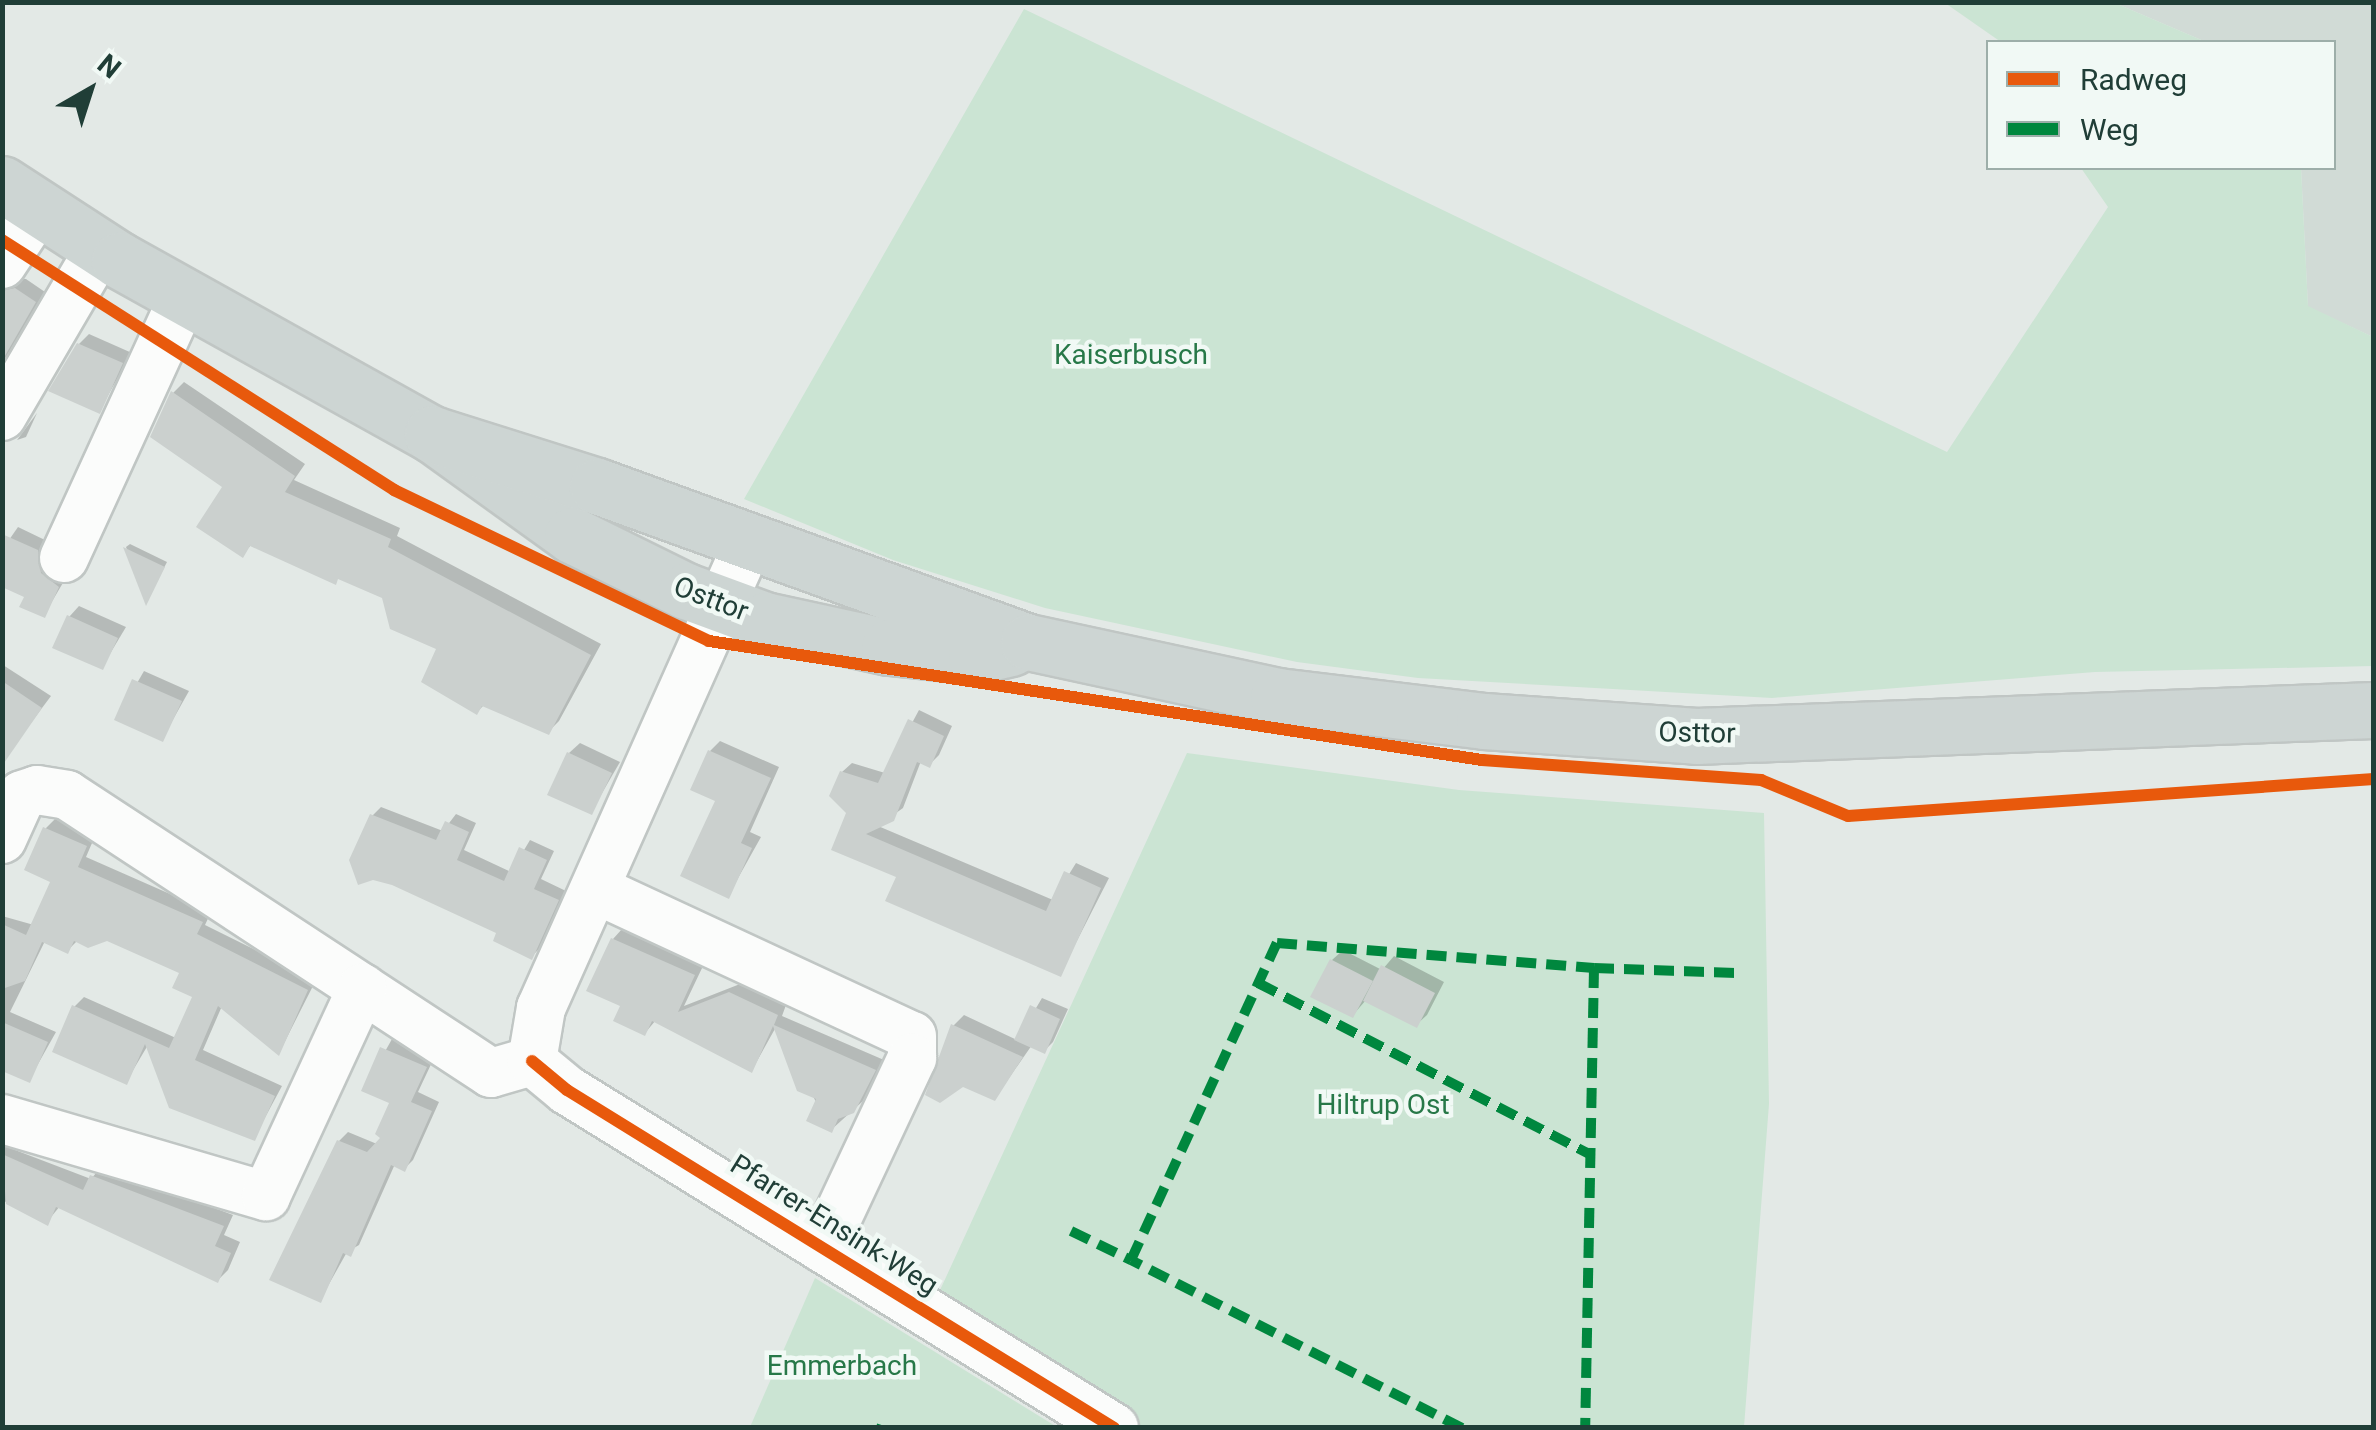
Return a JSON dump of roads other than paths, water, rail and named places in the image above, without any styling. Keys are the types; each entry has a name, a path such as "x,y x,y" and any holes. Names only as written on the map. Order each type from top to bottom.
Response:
{"main road":[{"name":"Osttor","path":"16,204 432,434 572,535 725,605 889,647 976,656 1028,642"},
{"name":"Osttor","path":"432,434 1028,642 1278,696 1484,721 1696,736 2374,710"}],"street":[{"path":"2,264 16,204"},
{"path":"2,416 100,248"},
{"path":"64,558 184,296"},
{"path":"2,840 12,794 37,790 68,794 491,1072 532,1060 541,1008 725,605 748,544"},
{"path":"596,889 912,1036 912,1058 823,1248"},
{"path":"2,1119 266,1196 362,988"},
{"name":"Pfarrer-Ensink-Weg","path":"532,1060 568,1090 1114,1428"}],"park label":[{"name":"Kaiserbusch","path":"1131,355"},
{"name":"Hiltrup Ost","path":"1383,1105"},
{"name":"Emmerbach","path":"842,1366"}]}
